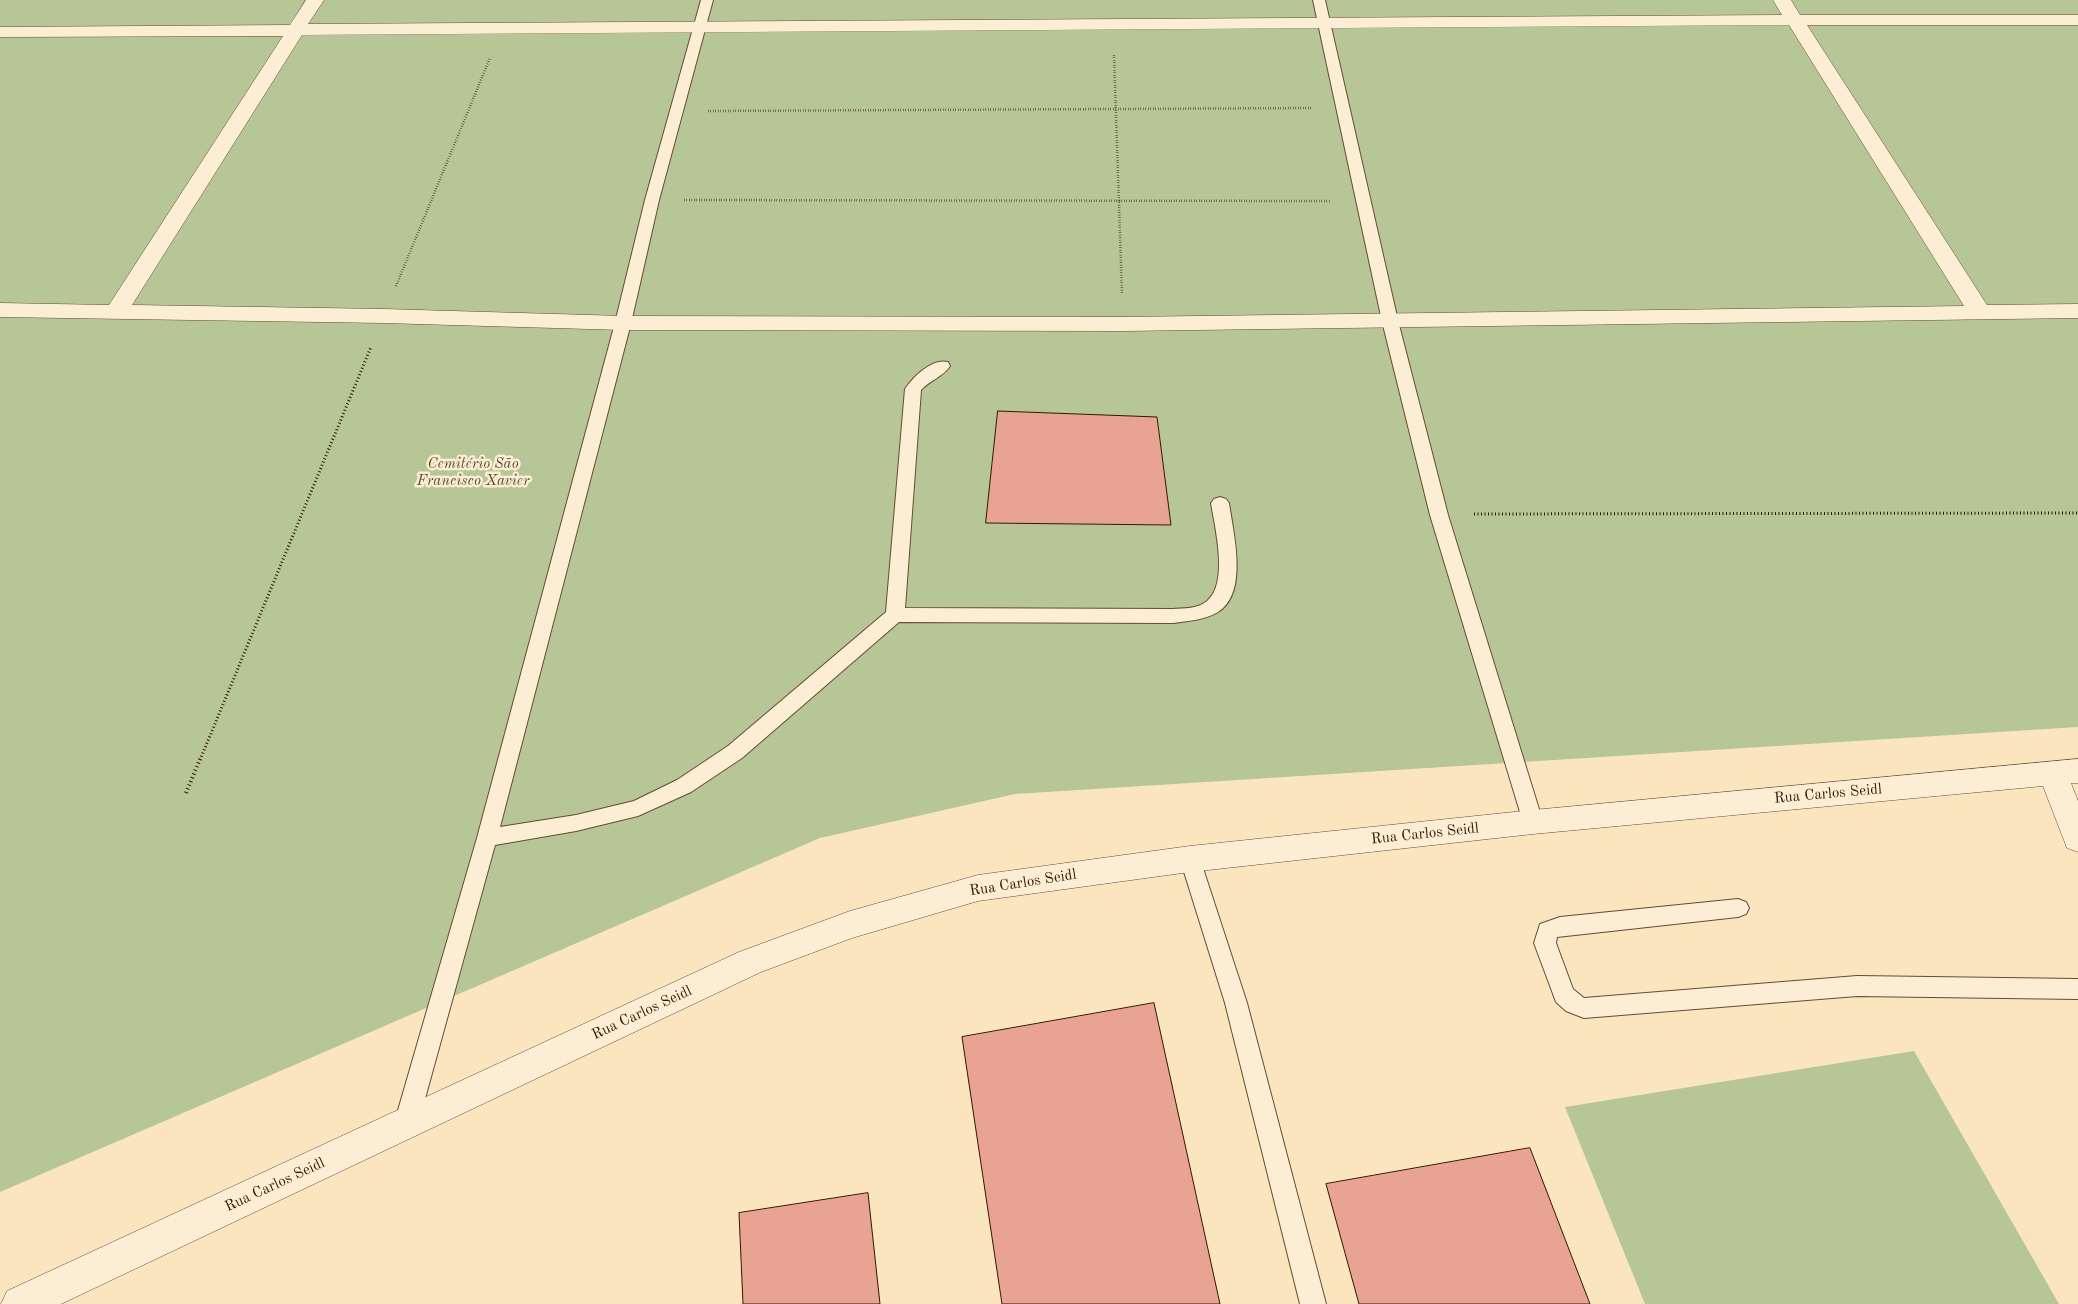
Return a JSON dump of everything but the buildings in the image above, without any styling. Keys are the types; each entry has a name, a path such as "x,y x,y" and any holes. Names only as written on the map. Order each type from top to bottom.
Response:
{"street":[{"path":"116,312 315,0"},
{"path":"1782,0 1979,311"},
{"path":"0,32 1324,22 2078,20"},
{"path":"0,310 384,316 623,323 1123,324 2078,311"},
{"path":"2065,772 2078,839"},
{"name":"Rua Carlos Seidl","path":"20,1304 750,962 850,925 978,888 1190,859 1533,822 2065,772"}],"lane":[{"path":"406,1124 487,838 623,323 652,200 707,0"},
{"path":"1319,0 1390,321 1438,514 1533,822"},
{"path":"894,615 912,389 923,378 942,366"},
{"path":"487,838 576,823 638,808 684,786 735,752 894,615 1173,616 1195,613 1212,607 1223,597 1229,577 1220,503"},
{"path":"1190,859 1236,1003 1313,1304"},
{"path":"1738,908 1560,926 1548,931 1545,943 1564,995 1574,1004 1584,1008 1857,986 2078,989"}],"path":[{"path":"1113,24 1123,324"},
{"path":"186,793 502,28"},
{"path":"676,111 1343,107"},
{"path":"652,200 1363,201"},
{"path":"1438,514 2078,513"}],"green space":[{"name":"Cemitério São Francisco Xavier","path":"0,0 2078,0 2078,727 1015,794 820,838 0,1192","holes":["1157,417 1170,525 986,523"]},
{"path":"1914,1051 2059,1304 1645,1304 1565,1107"}]}
